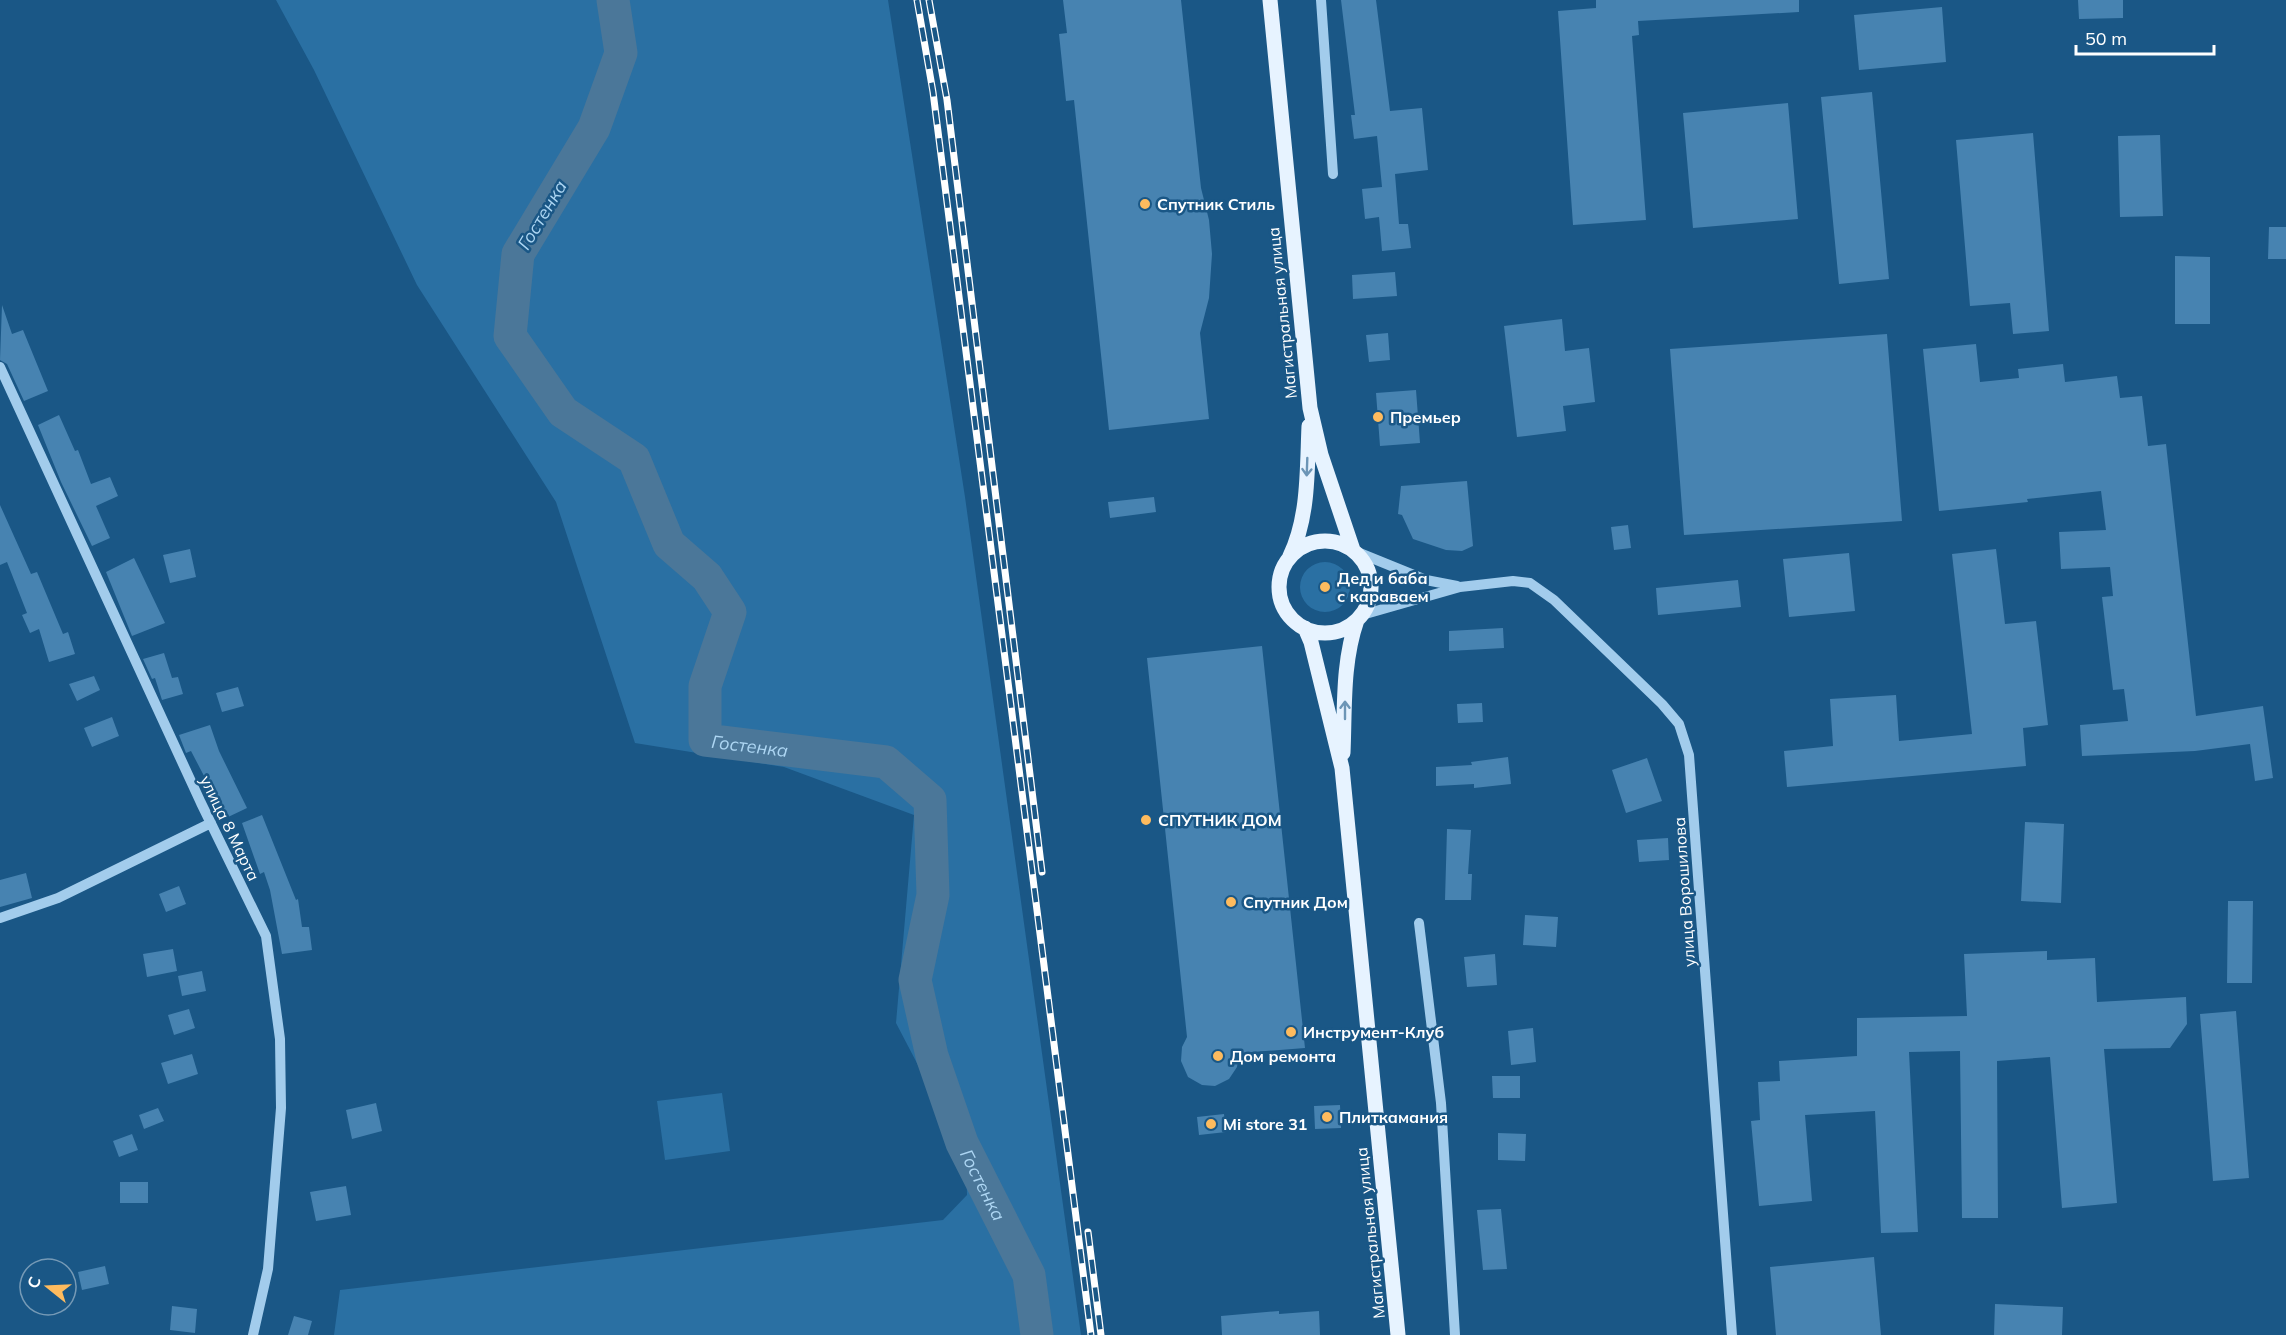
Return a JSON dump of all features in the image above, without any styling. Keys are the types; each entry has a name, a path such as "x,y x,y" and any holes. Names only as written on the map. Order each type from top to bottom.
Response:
{"main road":[{"name":"Магистральная улица","path":"1270,0 1310,408 1321,455 1355,551 1364,560 1371,582 1368,604 1351,638 1346,677 1342,768 1398,1335"},
{"name":"Магистральная улица","path":"1310,408 1304,501 1296,544 1279,582 1281,601 1291,618 1305,628 1311,642 1342,768"},
{"path":"1289,558 1298,549 1316,541 1336,542 1355,551"},
{"path":"1305,628 1332,632 1360,618"}],"street":[{"path":"1321,0 1333,174"},
{"name":"улица 8 Марта","path":"0,367 40,458 266,936 280,1039 281,1108 268,1269 253,1335"},
{"path":"1355,551 1426,580 1460,587"},
{"name":"улица Ворошилова","path":"1460,587 1521,581 1530,583 1546,593 1662,704 1679,724 1685,737 1689,755 1732,1335"},
{"path":"1360,618 1460,587"},
{"path":"0,918 58,898 211,823"},
{"path":"1419,923 1441,1103 1455,1335"}],"shaded area":[{"path":"276,0 888,0 965,497 1081,1335 334,1335 340,1290 943,1220 967,1195 966,1157 896,1023 914,815 784,767 635,743 556,502 417,285 314,70"},
{"path":"1320,562 1330,562 1343,569 1350,582 1350,592 1343,605 1330,612 1320,612 1311,608 1304,601 1300,592 1300,582 1304,573 1311,566"},
{"path":"722,1093 730,1151 665,1160 657,1101"}],"building":[{"name":"Спутник Стиль","path":"1063,0 1181,0 1201,188 1209,220 1212,254 1209,298 1200,333 1209,419 1109,430 1074,100 1066,101 1059,34 1067,33"},
{"path":"1341,0 1376,0 1390,111 1422,108 1428,170 1395,174 1399,224 1408,224 1411,248 1382,251 1379,217 1365,219 1362,189 1382,187 1377,136 1354,139 1351,115 1355,115"},
{"path":"1596,0 1799,0 1799,12 1638,21 1639,35 1632,36 1646,220 1573,225 1558,11 1596,8"},
{"path":"2078,0 2123,0 2123,18 2079,19"},
{"path":"1942,7 1946,62 1859,70 1854,15"},
{"path":"1872,92 1889,279 1839,284 1821,97"},
{"path":"1788,103 1798,219 1693,228 1683,113"},
{"path":"2033,133 2049,331 2013,334 2010,303 1970,306 1956,140"},
{"path":"2160,135 2163,216 2120,217 2118,136"},
{"path":"2269,227 2286,227 2286,259 2268,259"},
{"path":"2175,256 2210,257 2210,324 2175,324"},
{"path":"1395,272 1397,296 1353,299 1352,275"},
{"path":"2,305 12,334 23,330 48,391 24,401 7,364 0,360"},
{"path":"1562,319 1565,351 1589,348 1595,402 1563,406 1566,431 1517,437 1504,326"},
{"path":"1388,333 1390,360 1369,362 1366,335"},
{"path":"1887,334 1902,521 1684,535 1670,349"},
{"path":"1976,344 1980,382 2019,378 2018,369 2063,364 2065,382 2117,376 2120,398 2142,396 2148,446 2166,444 2196,716 2263,706 2273,778 2255,781 2250,744 2195,751 2082,756 2080,725 2128,721 2124,689 2113,690 2102,597 2113,596 2110,567 2061,569 2059,532 2106,530 2101,491 2027,499 2028,502 1939,511 1923,349"},
{"path":"1416,390 1420,443 1380,446 1376,393"},
{"path":"59,415 75,451 78,450 91,484 110,477 118,496 96,506 110,538 92,546 61,482 38,425"},
{"path":"1467,481 1473,546 1462,551 1446,550 1413,539 1402,515 1398,514 1401,486"},
{"path":"1154,497 1156,512 1110,518 1108,502"},
{"path":"0,505 31,574 37,572 63,634 68,632 75,654 49,662 39,629 30,633 22,615 27,613 7,562 0,565"},
{"path":"1628,525 1631,548 1614,550 1611,527"},
{"path":"190,549 196,577 170,583 163,555"},
{"path":"1996,549 2005,624 2036,621 2048,725 2023,728 2026,766 1787,787 1784,751 1833,746 1830,699 1896,695 1899,741 1972,734 1952,554"},
{"path":"1849,553 1855,611 1789,617 1783,559"},
{"path":"134,558 165,623 132,636 106,572"},
{"path":"1738,580 1741,607 1658,615 1656,588"},
{"path":"1503,628 1504,648 1449,651 1449,631"},
{"name":"Спутник Дом","path":"1262,646 1305,1048 1239,1053 1237,1067 1229,1079 1215,1086 1202,1085 1188,1077 1181,1061 1182,1047 1187,1037 1147,658"},
{"path":"164,653 172,678 178,677 183,694 162,700 155,678 152,679 143,659"},
{"path":"94,676 100,690 77,701 69,684"},
{"path":"238,687 244,706 222,712 216,693"},
{"path":"1482,703 1483,722 1458,723 1457,704"},
{"path":"112,717 119,736 92,747 84,728"},
{"path":"210,725 219,751 247,808 226,818 191,751 186,753 179,735"},
{"path":"1508,757 1511,784 1474,788 1474,784 1436,786 1436,767 1472,765 1471,762"},
{"path":"1647,758 1662,801 1626,813 1612,770"},
{"path":"262,815 296,900 298,899 302,927 309,927 312,950 282,954 270,890 264,872 260,874 242,823"},
{"path":"2025,822 2064,824 2061,903 2021,901"},
{"path":"1447,829 1471,830 1468,874 1472,874 1471,900 1445,900"},
{"path":"1668,838 1669,860 1639,862 1637,840"},
{"path":"26,873 32,898 0,907 0,880"},
{"path":"179,886 186,904 166,912 159,894"},
{"path":"2228,901 2253,901 2252,983 2227,983"},
{"path":"1525,915 1558,917 1556,947 1523,945"},
{"path":"173,949 177,971 147,977 143,954"},
{"path":"2047,951 2047,960 2095,958 2097,1002 2186,997 2187,1024 2170,1048 2104,1049 2117,1203 2062,1208 2050,1057 1997,1061 1998,1218 1962,1218 1960,1051 1909,1052 1918,1232 1881,1233 1875,1111 1805,1115 1812,1201 1759,1206 1751,1121 1760,1120 1758,1082 1780,1081 1779,1061 1857,1056 1857,1018 1967,1016 1964,954"},
{"path":"1495,954 1497,985 1467,987 1464,957"},
{"path":"202,971 206,991 182,996 178,976"},
{"path":"189,1009 195,1028 174,1035 168,1015"},
{"path":"2236,1011 2249,1178 2213,1181 2200,1014"},
{"path":"1533,1028 1536,1062 1511,1065 1508,1031"},
{"path":"192,1054 198,1074 168,1084 161,1063"},
{"path":"1492,1076 1520,1076 1520,1098 1493,1098"},
{"path":"376,1103 382,1131 352,1139 346,1110"},
{"name":"Плиткамания","path":"1340,1105 1341,1128 1315,1129 1314,1106"},
{"path":"158,1108 164,1121 144,1129 139,1115"},
{"name":"Mi store 31","path":"1224,1114 1226,1132 1199,1135 1197,1117"},
{"path":"1498,1133 1526,1134 1525,1161 1498,1160"},
{"path":"132,1134 138,1150 119,1157 113,1141"},
{"path":"120,1182 148,1182 148,1203 120,1203"},
{"path":"346,1186 351,1215 316,1221 310,1192"},
{"path":"1501,1209 1507,1269 1483,1270 1477,1210"},
{"path":"1874,1257 1881,1335 1776,1335 1770,1267"},
{"path":"105,1266 109,1284 82,1290 78,1272"},
{"path":"1995,1304 2063,1307 2062,1335 1994,1335"},
{"path":"172,1306 197,1309 195,1333 170,1330"},
{"path":"1279,1311 1279,1314 1319,1311 1320,1335 1222,1335 1221,1316"},
{"path":"294,1316 312,1321 308,1335 288,1335"}],"waterway":[{"name":"Гостенка","path":"613,0 621,53 594,128 518,254 510,336 563,412 634,459 669,544 707,577 730,612 705,686 705,740 886,762 930,800 933,895 915,980 932,1056 962,1143 1029,1275 1037,1335"}],"railway":[{"path":"917,0 933,92 1091,1335"},
{"path":"929,0 947,100 1042,872"},
{"path":"1088,1232 1101,1335"}],"place":[{"name":"Спутник Стиль","path":"1145,204"},
{"name":"Премьер","path":"1378,417"},
{"name":"Дед и баба с караваем","path":"1325,587"},
{"name":"СПУТНИК ДОМ","path":"1146,820"},
{"name":"Спутник Дом","path":"1231,902"},
{"name":"Инструмент-Клуб","path":"1291,1032"},
{"name":"Дом ремонта","path":"1218,1056"},
{"name":"Плиткамания","path":"1327,1117"},
{"name":"Mi store 31","path":"1211,1124"}]}
